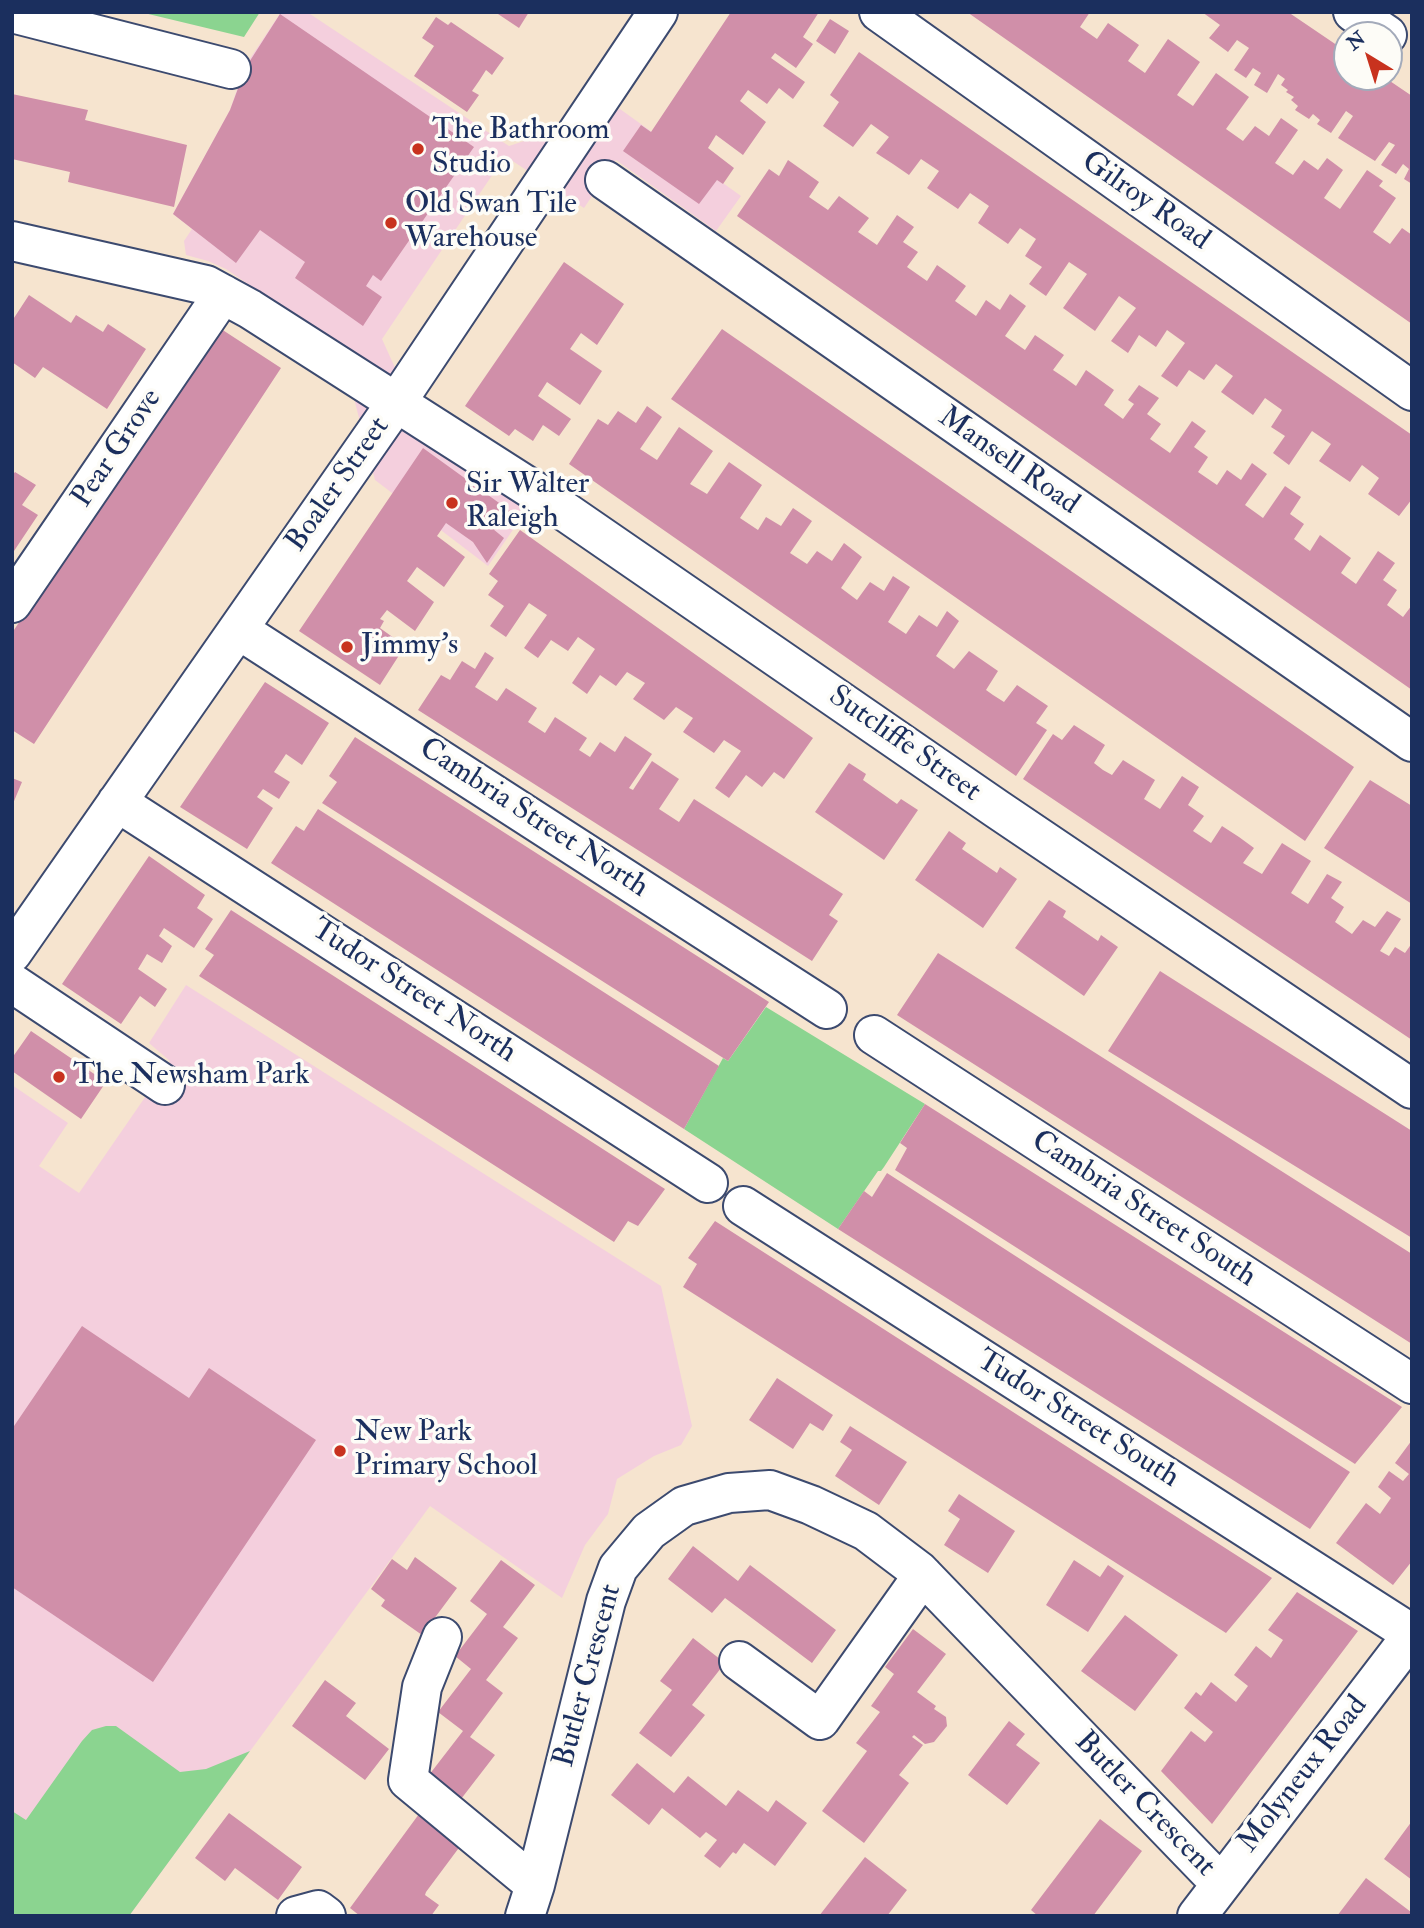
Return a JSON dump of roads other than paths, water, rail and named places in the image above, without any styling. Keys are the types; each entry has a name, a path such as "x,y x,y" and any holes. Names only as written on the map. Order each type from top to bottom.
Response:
{"street":[{"name":"Boaler Street","path":"12,953 396,403 658,12"},
{"name":"Gilroy Road","path":"878,12 1412,391"},
{"path":"12,13 231,69"},
{"name":"Mansell Road","path":"605,180 1412,742"},
{"name":"Sutcliffe Street","path":"12,241 206,285 223,294 541,495 997,809 1412,1089"},
{"name":"Pear Grove","path":"12,603 223,294"},
{"name":"Cambria Street North","path":"239,630 827,1009"},
{"name":"Tudor Street North","path":"117,802 708,1183"},
{"path":"12,983 165,1085"},
{"name":"Cambria Street South","path":"874,1035 1412,1384"},
{"name":"Tudor Street South","path":"743,1206 1412,1634"},
{"name":"Butler Crescent","path":"530,1900 607,1601 618,1568 649,1531 684,1506 729,1493 770,1490 811,1505 866,1531 923,1575 1221,1884"},
{"path":"739,1661 820,1720 923,1575"},
{"name":"Molyneux Road","path":"1196,1916 1412,1634"},
{"name":"Butler Crescent","path":"442,1637 422,1687 408,1780 530,1900"},
{"path":"296,1916 318,1910 326,1916"}],"place":[{"name":"The Bathroom Studio","path":"418,149"},
{"name":"Old Swan Tile Warehouse","path":"391,223"},
{"name":"Sir Walter Raleigh","path":"452,503"},
{"name":"Jimmy's","path":"347,647"},
{"name":"The Newsham Park","path":"59,1077"},
{"name":"New Park Primary School","path":"340,1451"}]}
